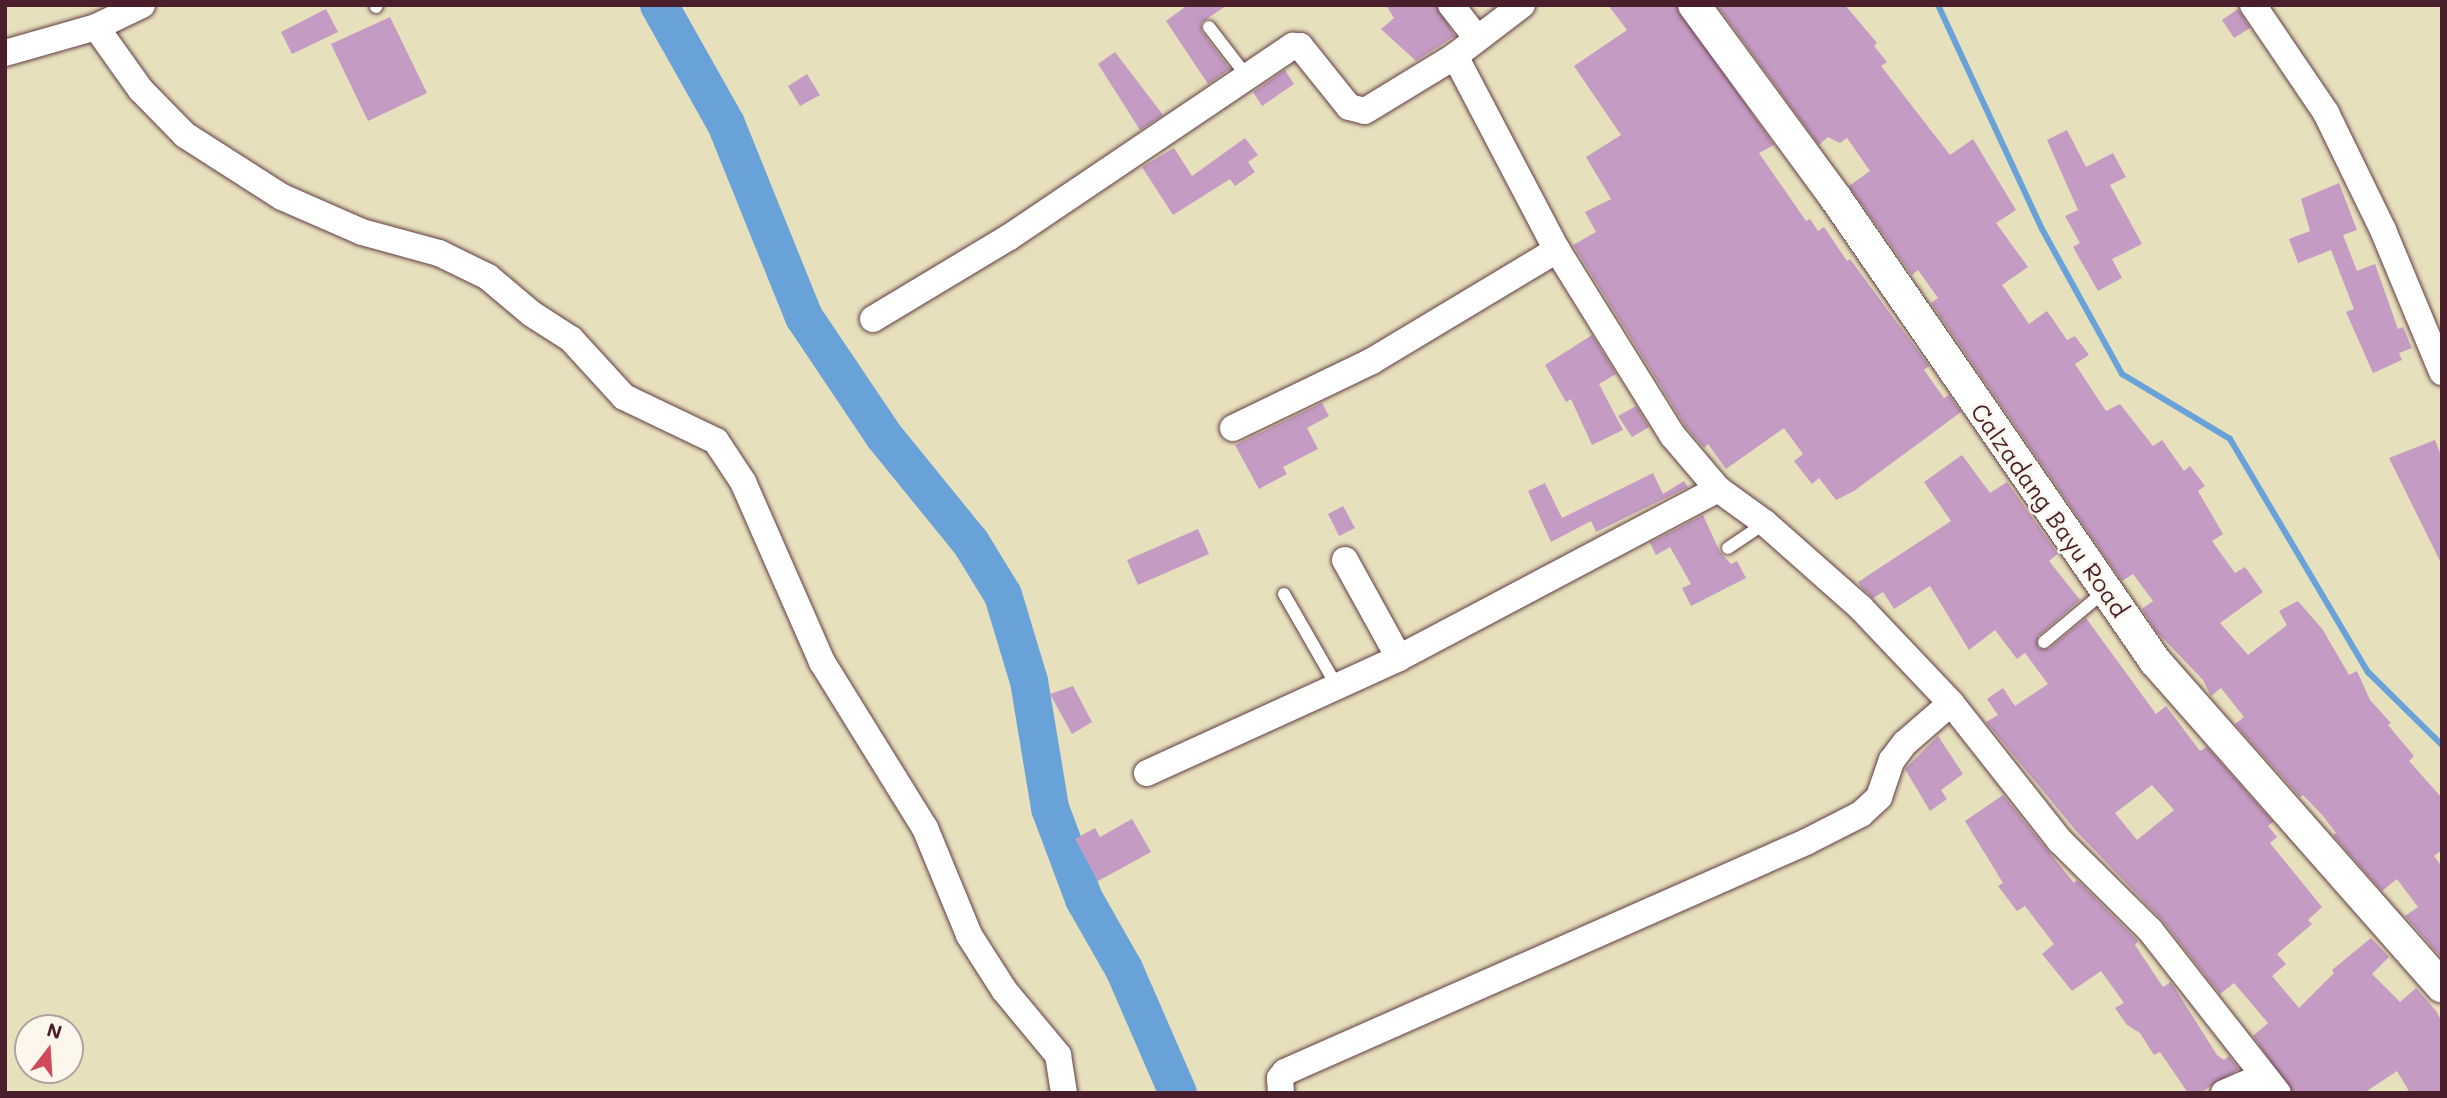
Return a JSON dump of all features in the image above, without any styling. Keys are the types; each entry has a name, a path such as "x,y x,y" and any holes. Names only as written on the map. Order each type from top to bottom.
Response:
{"street":[{"path":"5,53 96,27 142,5"},
{"path":"1451,5 1476,37"},
{"path":"873,319 1009,238 1246,75 1293,46 1300,46 1349,107 1365,111 1454,56 1522,5"},
{"name":"Calzadang Bayu Road","path":"1694,5 1835,197 2155,661 2442,986"},
{"path":"2253,5 2326,113 2384,230 2442,372"},
{"path":"96,27 141,90 185,135 282,197 362,232 439,253 488,277 532,314 571,339 624,397 716,441 743,482 822,662 925,828 969,935 1004,990 1058,1055 1064,1093"},
{"path":"1454,56 1557,250 1654,412 1718,489 1765,523 1860,607 1951,703 2060,841 2150,930 2270,1085 2224,1093"},
{"path":"1233,428 1372,361 1557,250"},
{"path":"1147,773 1398,658 1718,489"},
{"path":"1345,560 1398,658"},
{"path":"1281,1093 1280,1078 1285,1072 1806,842 1861,814 1880,797 1892,760 1905,743 1951,703"}],"lane":[{"path":"1209,27 1246,75"},
{"path":"1728,548 1765,523"},
{"path":"2043,642 2105,591"},
{"path":"1284,594 1337,686"}],"building":[{"path":"1188,5 1227,5 1201,23 1202,32 1230,69 1208,84 1166,21"},
{"path":"1386,5 1436,5 1455,36 1416,61 1381,29 1394,18"},
{"path":"1608,5 1676,5 1774,145 1759,153 1806,221 1810,219 1818,231 1824,227 1847,261 1850,259 1929,366 1924,370 1944,398 1949,395 1961,412 1854,491 1836,500 1819,478 1812,484 1794,461 1803,454 1784,428 1726,469 1708,444 1704,448 1686,427 1573,245 1596,232 1585,212 1611,199 1586,157 1621,135 1574,66 1627,30"},
{"path":"1717,5 1845,5 1877,43 1874,46 1887,62 1881,66 1950,155 1973,139 2016,210 1996,223 2028,267 2002,285 2029,324 2047,311 2067,340 2075,336 2089,355 2075,364 2106,411 2120,404 2153,446 2162,440 2184,471 2190,466 2205,486 2198,491 2223,534 2212,541 2235,573 2245,567 2263,592 2220,623 2248,655 2287,625 2279,611 2298,601 2323,630 2349,675 2357,671 2370,700 2391,723 2388,725 2414,756 2409,761 2442,798 2442,850 2434,856 2442,867 2442,958 2405,916 2418,907 2397,879 2382,891 2333,835 2336,833 2323,816 2303,795 2300,797 2235,724 2244,717 2221,688 2211,696 2203,680 2157,632 2142,609 2153,601 2133,574 2122,581 1931,303 1938,298 1918,270 1912,275 1849,186 1870,171 1847,138 1840,143 1828,137 1819,145"},
{"path":"326,9 338,32 292,54 281,32"},
{"path":"2238,9 2250,28 2234,38 2222,20"},
{"path":"390,17 427,93 368,121 331,44"},
{"path":"1115,52 1163,115 1140,130 1098,64"},
{"path":"1285,70 1294,84 1262,106 1253,92"},
{"path":"807,74 820,95 800,106 788,86"},
{"path":"2067,130 2086,167 2113,153 2126,177 2110,185 2142,244 2112,259 2122,278 2098,291 2073,247 2080,243 2065,216 2078,210 2047,140"},
{"path":"1245,138 1258,155 1248,162 1255,172 1235,186 1230,179 1173,215 1142,167 1174,148 1192,176"},
{"path":"2339,183 2357,230 2343,235 2357,271 2375,264 2398,329 2403,327 2412,348 2399,353 2402,360 2373,373 2346,312 2354,309 2331,250 2298,263 2289,239 2310,231 2301,199"},
{"path":"1592,335 1616,374 1599,384 1623,430 1592,445 1571,399 1566,402 1545,365"},
{"path":"1322,403 1329,416 1307,428 1318,449 1283,467 1287,474 1259,489 1235,445"},
{"path":"1636,406 1649,427 1632,437 1618,416"},
{"path":"2435,440 2442,458 2441,563 2389,458"},
{"path":"1962,455 1990,493 2007,482 2058,554 2049,561 2080,600 2038,636 2038,648 2049,649 2086,618 2156,714 2166,706 2200,751 2207,747 2273,822 2268,826 2277,837 2270,843 2322,907 2308,920 2312,924 2277,954 2286,964 2272,976 2299,1008 2334,973 2332,970 2371,938 2389,957 2372,974 2400,1002 2416,988 2437,1012 2442,1023 2442,1093 2410,1093 2397,1071 2364,1093 2293,1093 2253,1036 2268,1023 2234,983 2220,994 2162,920 2077,832 1986,722 1998,715 1987,699 2003,688 2015,706 2048,684 2025,653 2017,659 1995,630 1969,650 1930,586 1894,609 1883,592 1873,598 1861,587 1858,582 1951,521 1924,482","holes":["2152,785 2174,810 2137,840 2115,813"]},
{"path":"1653,473 1663,494 1684,481 1688,487 1596,532 1591,521 1551,542 1528,491 1545,483 1562,518"},
{"path":"1343,506 1355,528 1339,536 1328,514"},
{"path":"1703,515 1720,552 1731,564 1737,561 1746,578 1691,606 1682,588 1691,584 1670,547 1656,555 1650,543"},
{"path":"1198,529 1209,554 1138,585 1127,560"},
{"path":"1073,686 1092,722 1072,734 1050,694"},
{"path":"1938,736 1963,774 1941,790 1947,799 1930,811 1905,769"},
{"path":"2003,795 2074,883 2077,880 2138,941 2135,945 2163,987 2171,982 2217,1055 2224,1060 2229,1056 2239,1069 2200,1093 2188,1093 2160,1052 2154,1055 2140,1033 2127,1025 2115,1008 2124,1003 2101,971 2072,991 2042,954 2054,944 2025,906 2017,911 1998,886 2003,883 1965,821"},
{"path":"1132,819 1151,852 1098,881 1075,839 1095,828 1100,837"}],"waterway":[{"path":"659,5 726,124 804,317 884,436 971,543 1003,595 1029,681 1050,808 1084,899 1124,969 1178,1093"},
{"path":"1938,5 2042,229 2122,374 2230,439 2368,672 2442,745"}]}
